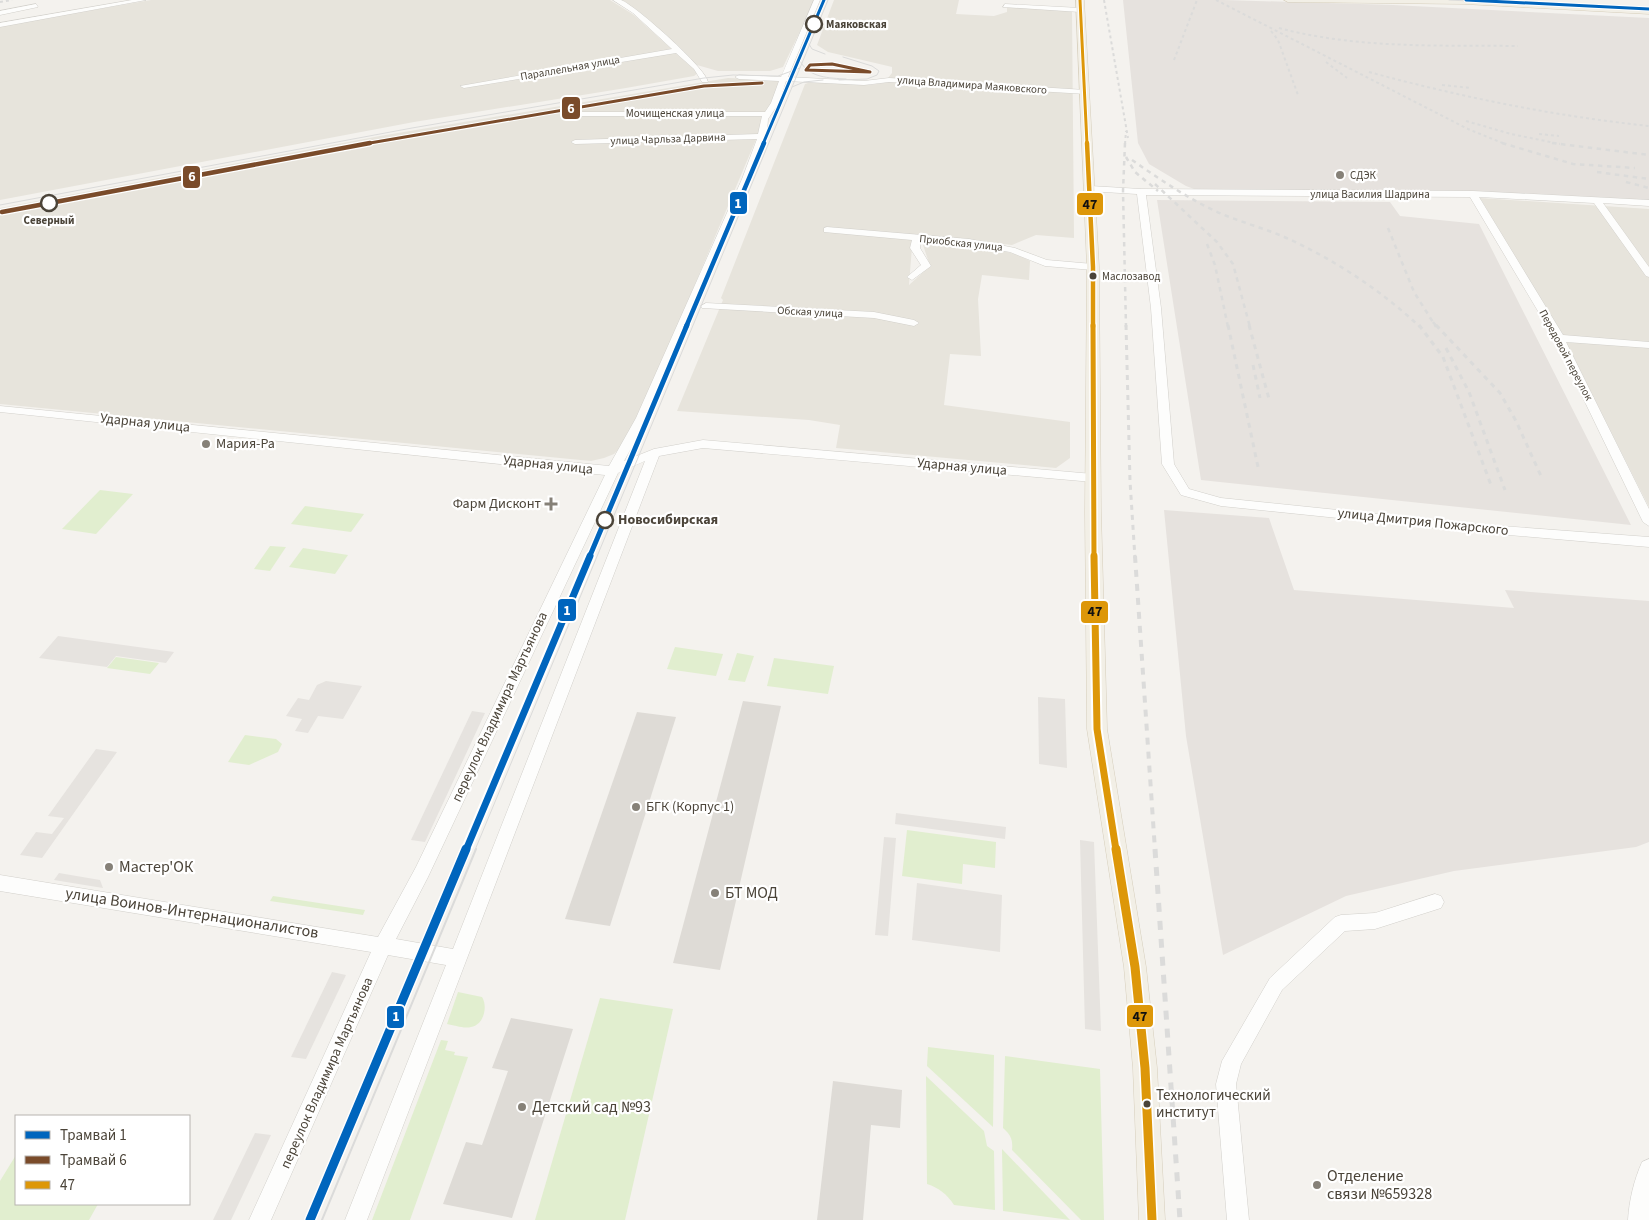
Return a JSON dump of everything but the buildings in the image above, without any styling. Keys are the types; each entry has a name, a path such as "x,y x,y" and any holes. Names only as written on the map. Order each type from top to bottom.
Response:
{"main road":[{"path":"1288,0 1463,1 1648,9"},
{"path":"1493,0 1648,9"},
{"path":"1080,5 1086,92 1093,267 1093,478 1098,729 1104,779 1135,967 1145,1068 1152,1220"}],"street":[{"path":"0,25 144,0"},
{"path":"616,0 635,12 676,51 698,68 705,80"},
{"name":"переулок Владимира Мартьянова","path":"260,1220 352,1021 384,944 422,872 613,470 642,418 706,281 746,179 767,114 776,103 792,56 817,0"},
{"path":"1387,0 1445,2"},
{"path":"0,13 35,3 39,17"},
{"path":"1005,6 1080,5"},
{"name":"Параллельная улица","path":"464,86 676,51"},
{"name":"улица Владимира Маяковского","path":"739,77 864,83 889,80 1086,92"},
{"name":"Мочищенская улица","path":"582,114 767,114"},
{"name":"улица Чарльза Дарвина","path":"575,142 761,136"},
{"name":"улица Василия Шадрина","path":"1090,189 1141,192 1473,194 1649,204"},
{"name":"улица Дмитрия Пожарского","path":"1141,192 1156,308 1168,464 1181,489 1197,496 1221,502 1464,527 1649,542"},
{"name":"Передовой переулок","path":"1473,194 1559,338 1649,522"},
{"path":"1596,200 1649,274"},
{"name":"Приобская улица","path":"826,230 999,246 1040,262 1093,267"},
{"path":"912,277 926,266 915,248 917,238"},
{"name":"Обская улица","path":"706,306 874,316 914,323"},
{"path":"1559,338 1649,346"},
{"name":"Ударная улица","path":"0,409 599,471 613,470 654,453 703,444 1093,478"},
{"path":"356,1220 654,453"},
{"name":"улица Воинов-Интернационалистов","path":"0,883 384,944 457,958"},
{"path":"1238,1220 1226,1084 1232,1061 1276,984 1341,923 1375,921 1435,902"},
{"path":"1639,1220 1639,1208 1649,1169"}],"shaded area":[{"path":"151,0 610,0 634,15 698,73 694,76 626,88 414,122 0,200 0,26"},
{"path":"621,0 815,0 783,67 770,71 718,71 697,65"},
{"path":"834,0 959,0 956,14 994,16 1007,12 1007,7 1072,11 1074,238 1036,235 1012,245 913,234 909,285 930,266 922,242 987,247 1019,255 1030,261 1029,280 982,275 978,299 981,356 950,354 944,405 1070,422 1070,458 1056,468 836,448 840,425 809,420 677,411 723,300 721,298 805,84 814,81 870,85 884,83 892,73 892,67 828,52 817,45"},
{"path":"1123,0 1224,0 1393,5 1649,18 1649,203 1476,192 1194,189 1186,186 1149,164 1138,143"},
{"path":"728,78 781,80 640,415 624,444 614,454 591,461 0,404 0,208 380,136"},
{"path":"1480,198 1649,209 1649,507 1562,335"},
{"name":"Маслозавод","path":"1157,200 1390,202 1400,216 1479,224 1631,525 1201,480"},
{"path":"1164,510 1269,518 1294,590 1514,608 1505,590 1649,601 1649,842 1636,847 1454,871 1346,896 1223,955 1186,736"},
{"path":"58,636 174,652 166,663 116,656 107,667 39,658"},
{"path":"326,681 362,686 343,719 318,716 308,733 295,731 302,719 286,716 298,698 309,700 317,685"},
{"path":"1038,697 1065,699 1067,768 1039,764"},
{"path":"472,711 485,713 425,842 411,840"},
{"path":"96,749 117,752 42,858 20,855 36,832 52,834 64,818 48,816"},
{"path":"896,813 1006,827 1005,839 895,824"},
{"path":"884,837 896,838 888,936 875,935"},
{"path":"1080,840 1094,842 1101,1031 1085,1029"},
{"path":"59,873 100,880 103,888 54,880"},
{"path":"917,883 1002,895 1000,952 912,940"},
{"path":"332,972 346,975 306,1059 291,1057"},
{"path":"255,1133 271,1135 231,1220 213,1220"}],"green space":[{"path":"100,490 133,494 96,534 62,529"},
{"path":"305,506 364,514 351,532 291,524"},
{"path":"270,546 286,547 270,571 254,569"},
{"path":"303,548 348,555 335,574 289,567"},
{"path":"675,647 723,654 716,676 667,669"},
{"path":"737,653 754,656 745,682 728,680"},
{"path":"116,657 159,663 150,674 107,668"},
{"path":"774,658 834,666 828,694 767,686"},
{"path":"245,735 276,739 282,744 278,752 249,765 228,762"},
{"path":"907,830 996,842 995,868 963,864 962,884 902,876"},
{"path":"273,896 365,910 363,915 270,901"},
{"path":"458,992 482,997 484,1001 484,1015 475,1026 465,1028 447,1024"},
{"path":"600,998 673,1009 625,1220 535,1220"},
{"path":"441,1040 448,1041 445,1050 455,1052 454,1055 468,1057 410,1220 372,1220"},
{"path":"928,1047 994,1055 993,1127 927,1066"},
{"path":"1005,1056 1100,1069 1104,1220 1081,1220 1012,1150 1011,1138 1003,1128"},
{"path":"926,1076 984,1131 987,1146 994,1151 995,1210 954,1205 942,1192 927,1184"},
{"path":"1002,1149 1070,1220 1003,1211"},
{"path":"15,1157 15,1205 97,1205 89,1220 0,1220 0,1181"}],"tram line":[{"name":"1","path":"310,1220 824,0"},
{"path":"810,45 828,0"},
{"path":"1449,0 1649,10"},
{"name":"1","path":"1466,0 1649,9"},
{"path":"802,64 810,45"},
{"path":"810,45 812,49 825,54"},
{"path":"839,80 867,79 877,75 879,71 872,66 843,57"},
{"path":"800,68 802,64"},
{"path":"802,64 814,74 846,79"},
{"name":"6","path":"832,64 870,72 806,70 810,65 832,64"},
{"path":"0,205 412,128 704,78 733,75 778,76 800,68"},
{"path":"792,87 800,68"},
{"path":"792,87 804,82 823,80"},
{"name":"6","path":"2,212 436,131 704,86 762,83"},
{"path":"475,850 792,87"},
{"path":"322,1220 476,849"}],"railway":[{"path":"0,2 12,0"},
{"path":"1104,0 1128,138"},
{"path":"1174,60 1197,0"},
{"path":"1216,0 1468,129 1504,144"},
{"path":"1279,28 1338,40 1368,43 1518,46"},
{"path":"1271,31 1278,40 1298,95"},
{"path":"1326,62 1347,78"},
{"path":"1369,72 1438,90 1508,105 1578,117 1649,126"},
{"path":"1442,85 1471,88"},
{"path":"1466,121 1511,134 1560,144"},
{"path":"1125,144 1126,131"},
{"path":"1539,134 1559,136"},
{"path":"1125,143 1123,191 1126,327"},
{"path":"1552,143 1560,144"},
{"path":"1504,144 1573,164 1635,168"},
{"path":"1560,144 1649,155"},
{"path":"1126,157 1135,172 1158,191"},
{"path":"1132,160 1202,205 1281,236 1326,258 1375,290 1420,327"},
{"path":"1597,172 1649,179"},
{"path":"1626,182 1649,188"},
{"path":"1155,184 1217,242 1233,264 1250,327"},
{"path":"1388,228 1414,292 1436,327"},
{"path":"1207,244 1215,265 1228,327"},
{"path":"1433,322 1437,327"},
{"path":"1126,325 1130,481 1135,558"},
{"path":"1228,325 1258,467"},
{"path":"1249,325 1269,399"},
{"path":"1419,325 1443,357 1491,485"},
{"path":"1436,325 1500,393 1516,421 1541,476"},
{"path":"1446,348 1469,392 1505,490"},
{"path":"1253,365 1260,398"},
{"path":"1135,556 1155,850"},
{"path":"1155,849 1180,1220"}],"transit line":[{"name":"47","path":"1080,0 1093,267 1093,512 1097,729 1135,967 1145,1068 1152,1220"}],"place":[{"name":"Маяковская","path":"814,24"},
{"name":"СДЭК","path":"1340,175"},
{"name":"Северный","path":"49,203"},
{"name":"Маслозавод","path":"1093,276"},
{"name":"Мария-Ра","path":"206,444"},
{"name":"Фарм Дисконт","path":"551,504"},
{"name":"Новосибирская","path":"605,520"},
{"name":"БГК (Корпус 1)","path":"636,807"},
{"name":"Мастер'ОК","path":"109,867"},
{"name":"БТ МОД","path":"715,893"},
{"name":"Технологический институт","path":"1147,1104"},
{"name":"Детский сад №93","path":"522,1107"},
{"name":"Отделение связи №659328","path":"1317,1185"}]}
